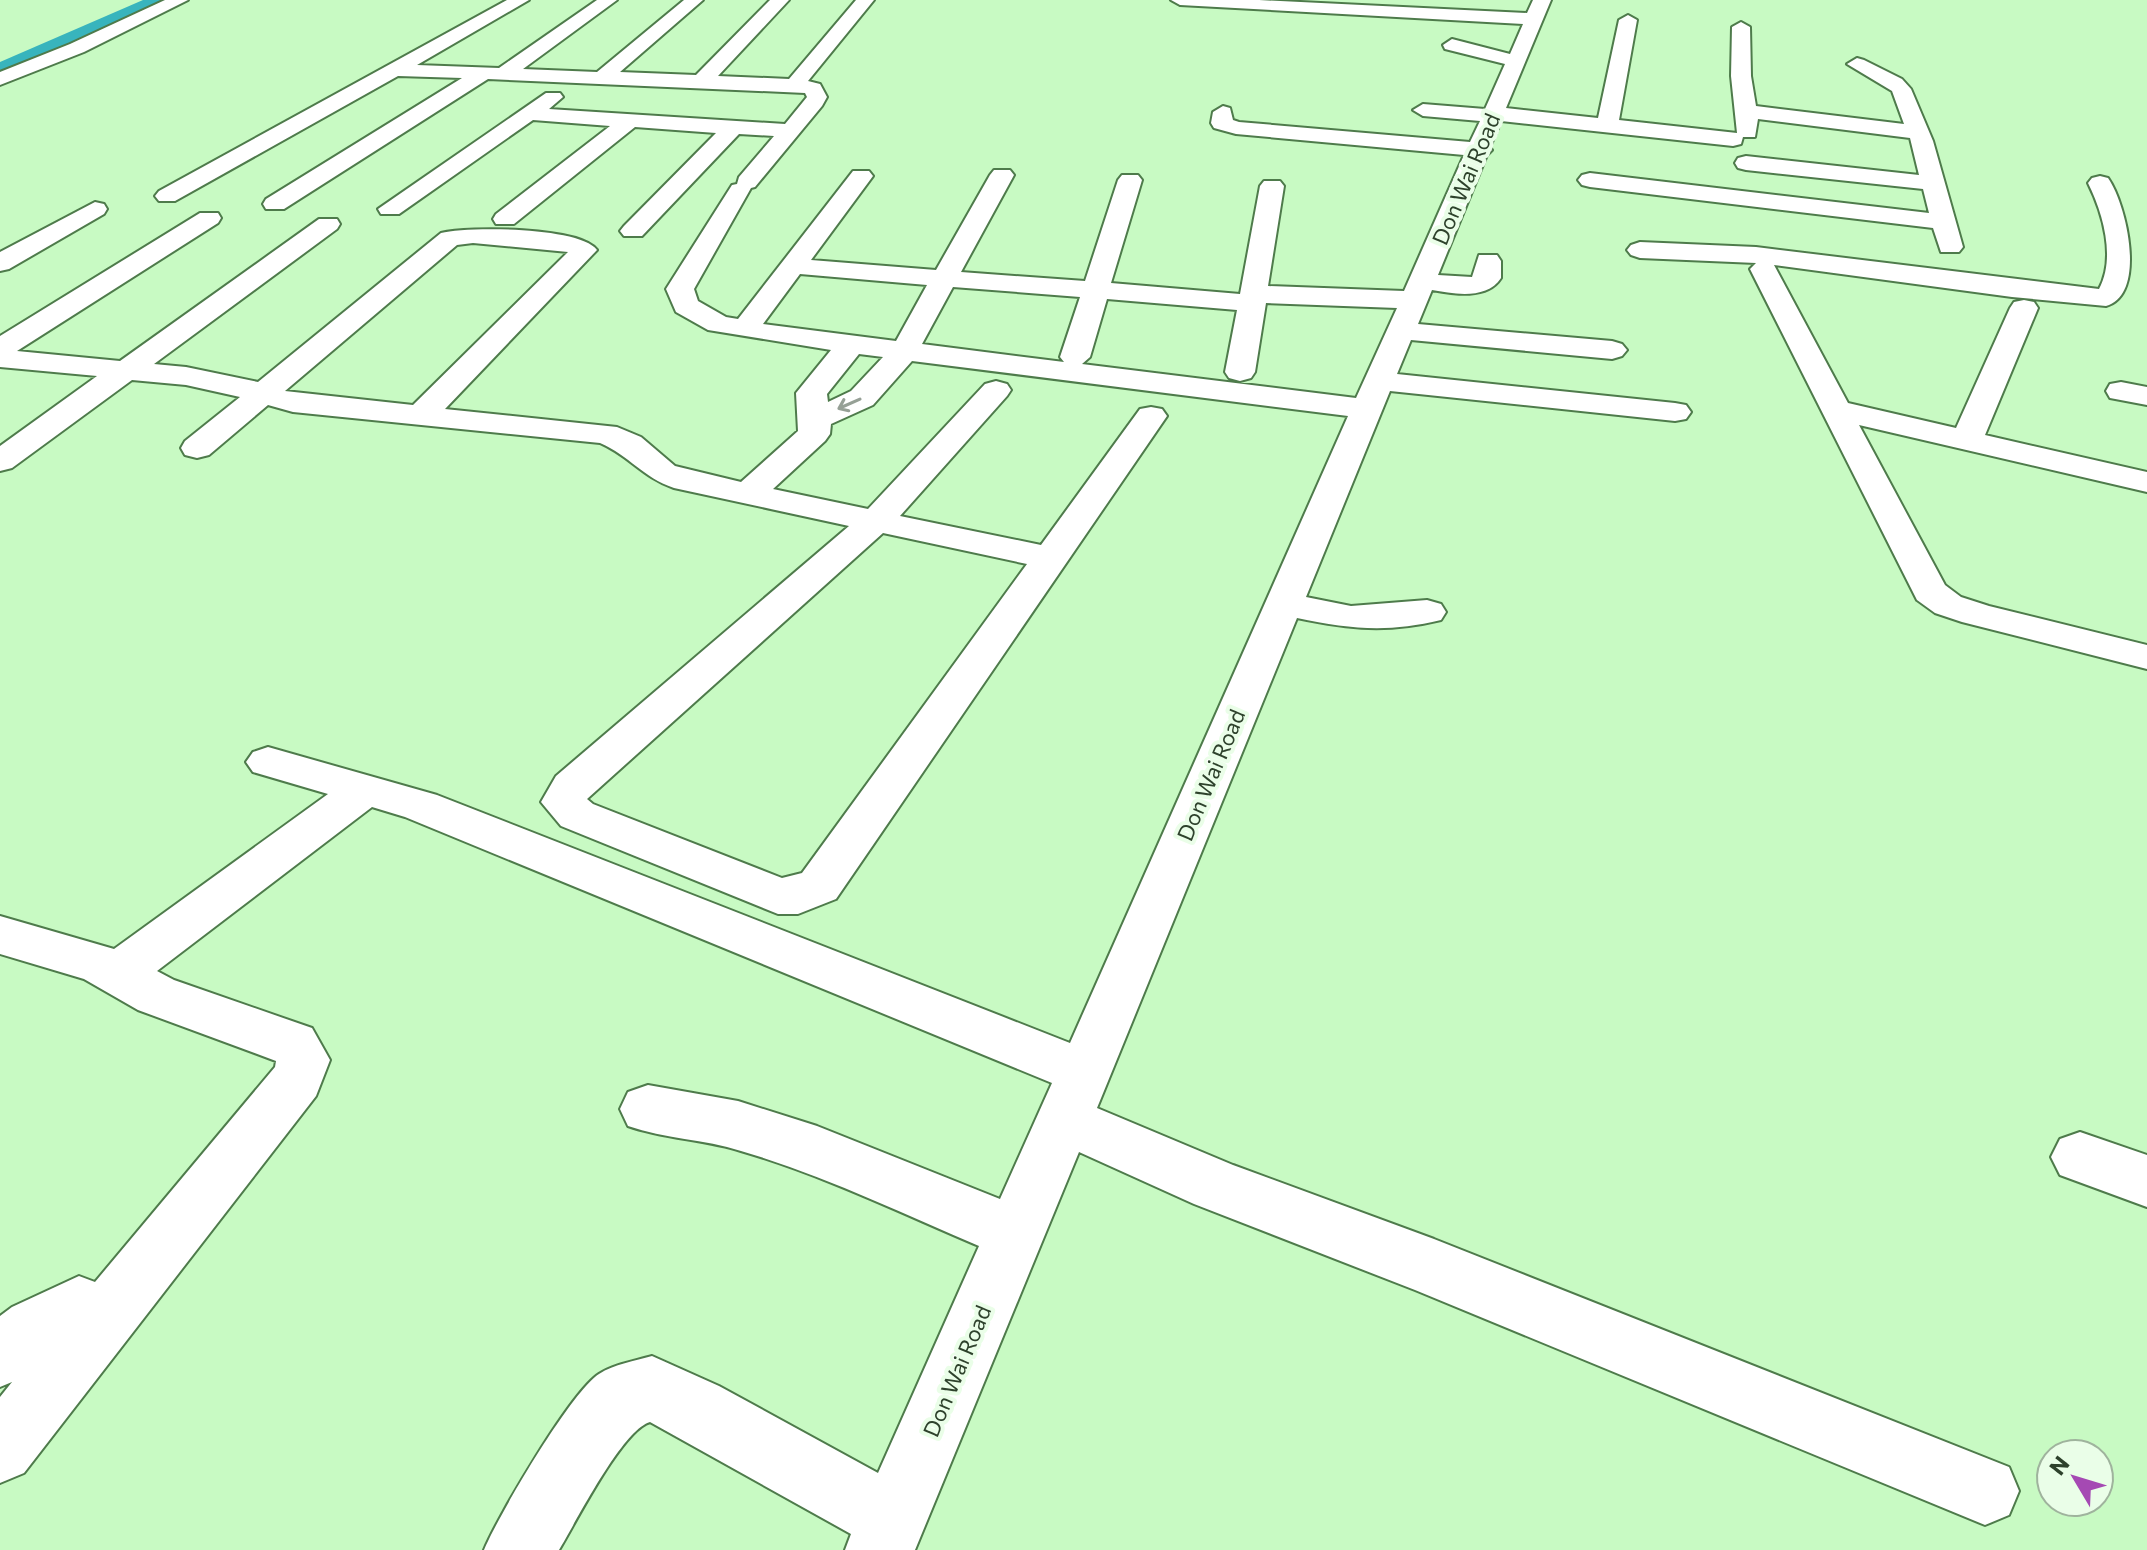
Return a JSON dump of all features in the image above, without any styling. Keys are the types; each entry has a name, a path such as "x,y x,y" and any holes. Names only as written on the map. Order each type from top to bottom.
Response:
{"street":[{"path":"0,79 179,0"},
{"path":"167,196 520,0"},
{"path":"275,204 493,75 608,0"},
{"path":"390,209 530,114 590,79 694,0"},
{"path":"700,83 780,0"},
{"path":"794,85 865,0"},
{"path":"1180,0 1538,10"},
{"name":"Don Wai Road","path":"886,1535 1538,10"},
{"path":"1608,122 1628,20"},
{"path":"1741,27 1745,137 1756,203 1760,262 1930,592 1948,605 1976,614 2147,657"},
{"path":"1452,45 1515,61"},
{"path":"30,46 97,54"},
{"path":"1857,64 1887,78 1901,89 1933,183 1955,281"},
{"path":"398,70 813,88 817,97 743,186 680,289 686,306 718,324 736,329 852,344 907,346 1375,395 1675,412"},
{"path":"1423,110 1492,121"},
{"path":"1223,112 1222,123 1236,128 1492,121 1608,122 1745,137 1917,132"},
{"path":"530,114 790,131"},
{"path":"505,219 631,120"},
{"path":"633,231 734,127"},
{"path":"1745,137 1770,153 1771,165 1756,203"},
{"path":"1771,165 1933,183"},
{"path":"815,419 862,398 907,346 1002,175"},
{"path":"751,321 861,176"},
{"path":"1075,357 1130,180"},
{"path":"1590,180 1756,203 1943,222"},
{"path":"1640,250 2106,298 2113,293 2118,279 2119,241 2107,195 2100,183"},
{"path":"1240,372 1272,186"},
{"path":"0,263 95,209"},
{"path":"0,349 209,218"},
{"path":"0,461 328,224"},
{"path":"197,448 450,238 473,235 572,244 584,250 421,415"},
{"path":"1412,308 1482,283 1488,278 1488,261"},
{"path":"793,266 1252,304 1412,308 1612,350"},
{"path":"1968,438 2024,308"},
{"path":"748,494 814,434 811,393 852,344"},
{"path":"0,358 186,376 293,403 606,434 630,444 663,473 1051,558"},
{"path":"996,390 876,521 572,787 563,802 577,815 778,896 798,896 819,886 1151,416"},
{"path":"1837,410 2147,482"},
{"path":"1284,604 1351,618 1427,612"},
{"path":"268,762 421,806 1074,1096 1215,1185 1434,1268 1985,1491"},
{"path":"119,972 365,789"},
{"path":"0,935 119,972 156,995 293,1044 302,1052 304,1064 297,1080 0,1449"},
{"path":"648,1109 738,1125 797,1144 1016,1233"},
{"path":"2080,1157 2147,1181"},
{"path":"0,1355 34,1329 79,1306 91,1336"},
{"path":"519,1550 602,1417 622,1397 652,1389 696,1409 886,1535"}],"waterway":[{"path":"0,69 157,0"}]}
